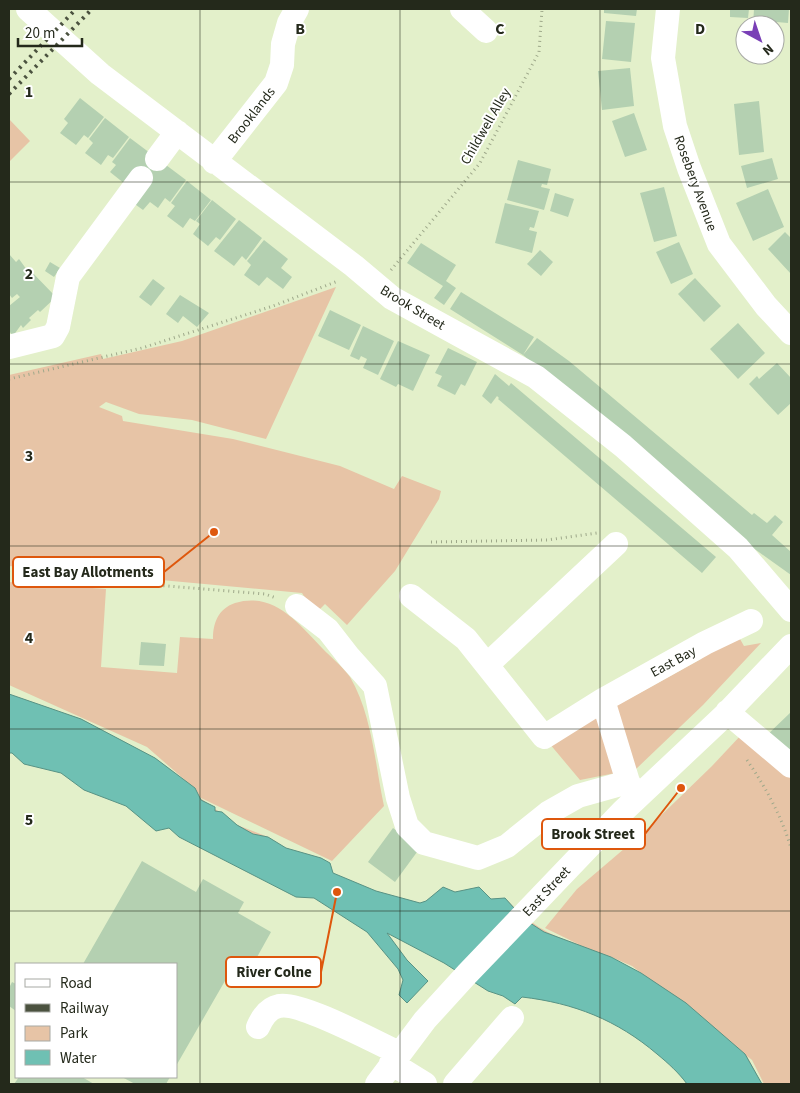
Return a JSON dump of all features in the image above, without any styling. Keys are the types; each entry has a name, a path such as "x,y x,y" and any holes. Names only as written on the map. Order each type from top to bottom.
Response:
{"street":[{"name":"Brook Street","path":"29,9 100,74 354,266 392,298 536,377 623,446 738,548 791,610"},
{"name":"Brooklands","path":"214,162 276,83 282,65 283,44 289,23 297,9"},
{"path":"462,9 486,31"},
{"name":"Rosebery Avenue","path":"668,9 663,58 675,126 689,168 719,244 766,306 791,333"},
{"path":"157,158 177,132"},
{"path":"9,348 53,336 58,327 68,277 140,178"},
{"path":"411,596 466,639 488,664 616,544"},
{"path":"297,606 328,630 375,686 398,798 407,826 424,843 478,858 507,846 548,813 578,796 632,789 603,700"},
{"name":"East Bay","path":"488,664 544,737 603,700 705,643 748,627"},
{"name":"East Street","path":"376,1084 425,1020 535,904 632,789 727,712 791,646"},
{"path":"727,712 791,766"},
{"path":"258,1027 264,1015 279,1006 288,1006 321,1017 395,1058 425,1084"},
{"path":"455,1084 512,1018"}],"path":[{"name":"Childwell Alley","path":"378,286 480,163 539,52 542,9"},
{"path":"9,379 142,348 273,306 337,283 354,266"},
{"path":"431,542 547,540 596,532 606,534 616,544"},
{"path":"9,572 265,594 297,606"},
{"path":"740,754 769,793 784,825 791,848"}],"green space":[{"path":"9,119 30,141 9,162"},
{"path":"336,287 266,439 192,420 139,414 106,402 99,407 122,416 123,421 233,439 340,466 394,489 402,476 441,491 439,499 395,571 347,625 325,604 315,614 302,593 9,566 9,375 101,354 103,359 182,341"},
{"path":"9,582 106,589 101,667 177,673 180,637 213,639 215,622 224,609 229,606 249,601 262,602 285,612 350,677 368,723 384,806 332,861 199,797 237,825 268,837 286,848 321,858 332,867 258,839 9,694 81,719 155,758 186,781 147,747 9,685"},
{"path":"740,639 744,646 761,643 703,705 636,769 580,780 549,743 701,659 703,653"},
{"path":"742,734 791,775 791,1084 764,1084 752,1060 747,1056 762,1084 742,1052 632,966 611,957 579,981 335,873 376,891 420,903 426,901 443,887 455,892 479,887 491,899 505,898 538,927 578,944 545,928 577,889 645,831"}],"water":[{"path":"9,694 81,719 155,758 195,788 201,800 215,807 215,811 222,812 237,825 253,834 268,837 286,848 321,858 330,863 333,873 376,891 420,903 426,901 443,887 455,892 479,887 491,899 505,898 524,919 544,932 611,957 641,973 686,1003 745,1054 762,1084 687,1084 673,1068 642,1042 610,1023 577,1009 541,1000 522,997 515,1004 503,996 488,991 444,963 387,933 407,960 428,981 407,1003 399,995 403,980 398,969 367,932 314,898 296,897 179,837 169,828 156,831 126,806 84,790 61,773 24,764 12,753 9,753"}],"building":[{"path":"604,9 637,9 636,16 604,13"},
{"path":"730,9 749,9 748,15 730,17"},
{"path":"754,9 789,9 788,23 785,23 785,15 754,15"},
{"path":"606,21 635,23 631,62 602,59"},
{"path":"630,68 634,106 602,110 598,71"},
{"path":"80,98 104,117 88,138 84,135 76,145 60,133 68,123 64,119"},
{"path":"759,101 764,152 739,155 734,104"},
{"path":"634,113 647,150 625,157 612,121"},
{"path":"105,118 129,137 113,158 108,155 101,165 85,153 93,143 89,139"},
{"path":"130,138 186,180 170,202 165,198 158,208 150,202 143,210 132,202 125,184 110,172 116,165 112,162"},
{"path":"772,158 778,179 747,188 741,166"},
{"path":"518,160 551,169 547,185 542,184 541,187 550,189 544,210 507,200"},
{"path":"187,181 211,200 195,221 190,218 183,228 167,216 175,206 171,203"},
{"path":"664,187 677,236 654,242 640,193"},
{"path":"768,189 784,227 753,241 736,203"},
{"path":"555,193 574,199 568,217 550,211"},
{"path":"212,200 236,219 220,240 216,237 208,246 193,234 200,224 196,221"},
{"path":"505,203 539,211 534,228 530,227 529,230 537,232 532,253 495,243"},
{"path":"239,220 262,238 246,260 242,256 234,266 214,251"},
{"path":"785,232 791,238 791,274 768,249"},
{"path":"264,240 288,259 281,268 292,277 283,289 267,277 259,286 244,275 251,265 247,261"},
{"path":"679,242 693,274 671,284 656,252"},
{"path":"421,243 456,265 446,281 456,288 444,305 434,298 443,286 407,263"},
{"path":"540,250 553,262 541,276 527,264"},
{"path":"9,254 16,262 19,259 27,270 28,268 56,297 40,312 38,310 29,318 31,320 23,328 21,325 13,336 9,331 9,306 20,297 17,294 12,298 9,294"},
{"path":"50,262 60,268 54,277 45,271"},
{"path":"695,278 721,306 704,322 678,294"},
{"path":"153,279 165,288 151,306 139,297"},
{"path":"461,292 534,337 523,355 450,309"},
{"path":"180,295 209,313 197,327 183,316 178,323 166,314"},
{"path":"330,310 361,325 349,350 318,336"},
{"path":"738,323 765,353 738,379 710,349"},
{"path":"363,326 394,341 378,375 363,368 367,359 361,356 359,360 350,356"},
{"path":"537,338 569,361 752,515 754,513 767,523 775,515 783,522 772,535 791,552 791,575 749,545 523,355"},
{"path":"398,341 430,355 413,391 398,384 396,387 380,379"},
{"path":"448,348 477,362 465,386 461,384 455,395 437,386 442,376 435,373"},
{"path":"777,363 791,378 791,403 778,415 749,384 757,376 759,379"},
{"path":"495,374 509,386 511,383 716,557 702,573 498,399 497,396 491,404 482,396"},
{"path":"141,642 166,644 164,666 139,665"},
{"path":"791,712 791,752 765,737"},
{"path":"393,828 420,848 395,882 368,862"},
{"path":"142,861 196,892 203,879 244,902 238,913 271,932 251,968 237,960 178,1063 178,963 84,963"},
{"path":"12,982 15,984 15,1010 9,1006 9,988"},
{"path":"18,1078 84,1078 94,1084 14,1084"},
{"path":"124,1078 169,1078 166,1084 135,1084"}],"railway":[{"path":"9,79 76,9"},
{"path":"9,94 92,9"}],"place":[{"name":"East Bay Allotments","path":"214,532"},
{"name":"Brook Street","path":"681,788"},
{"name":"River Colne","path":"337,892"}]}
